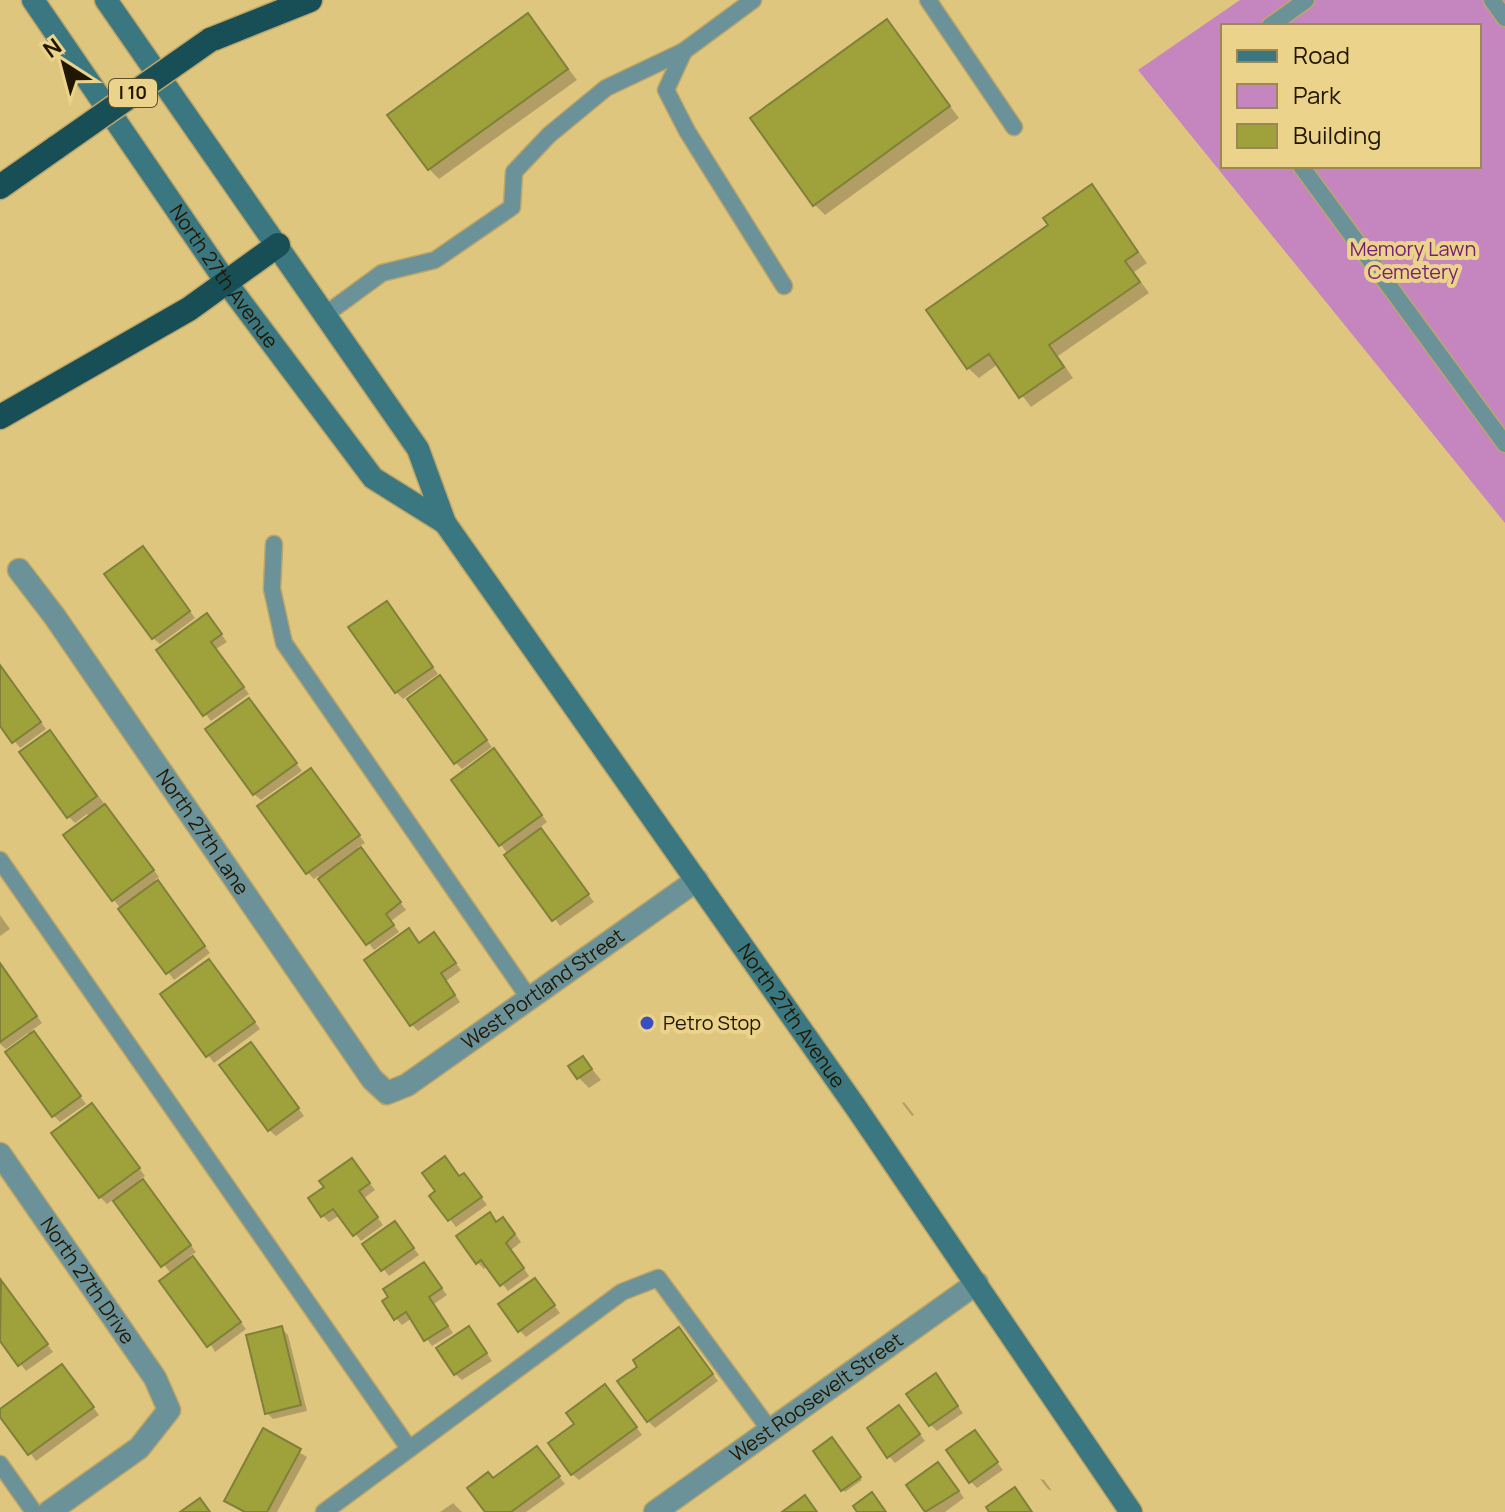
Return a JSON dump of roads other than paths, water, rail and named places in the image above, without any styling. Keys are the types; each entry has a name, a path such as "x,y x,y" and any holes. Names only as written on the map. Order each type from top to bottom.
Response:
{"highway":[{"name":"I 10","path":"0,187 266,0"},
{"path":"210,40 310,0"},
{"path":"0,417 189,309 278,245"}],"main road":[{"name":"North 27th Avenue","path":"33,0 226,282 373,478 445,523"},
{"name":"North 27th Avenue","path":"106,0 418,449 445,523 977,1283 1131,1512"}],"street":[{"name":"North 27th Lane","path":"19,570 55,617 372,1079 387,1093"},
{"name":"West Portland Street","path":"387,1093 407,1085 697,880"},
{"name":"North 27th Drive","path":"0,1154 155,1378 169,1410 139,1448 49,1512"},
{"name":"West Roosevelt Street","path":"655,1512 977,1283"}],"lane":[{"path":"326,314 382,273 435,260 512,207 514,172 549,135 606,88 684,51 753,0"},
{"path":"928,0 1014,127"},
{"path":"1273,24 1306,0"},
{"path":"1492,0 1505,18"},
{"path":"684,51 666,90 687,131 784,286"},
{"path":"1302,168 1505,444"},
{"path":"274,544 272,589 284,643 529,998"},
{"path":"0,860 408,1447"},
{"path":"324,1512 408,1447 622,1292 658,1278 770,1430"},
{"path":"0,1464 34,1512"}],"place":[{"name":"Petro Stop","path":"647,1023"}],"park label":[{"name":"Memory Lawn Cemetery","path":"1413,260"}]}
